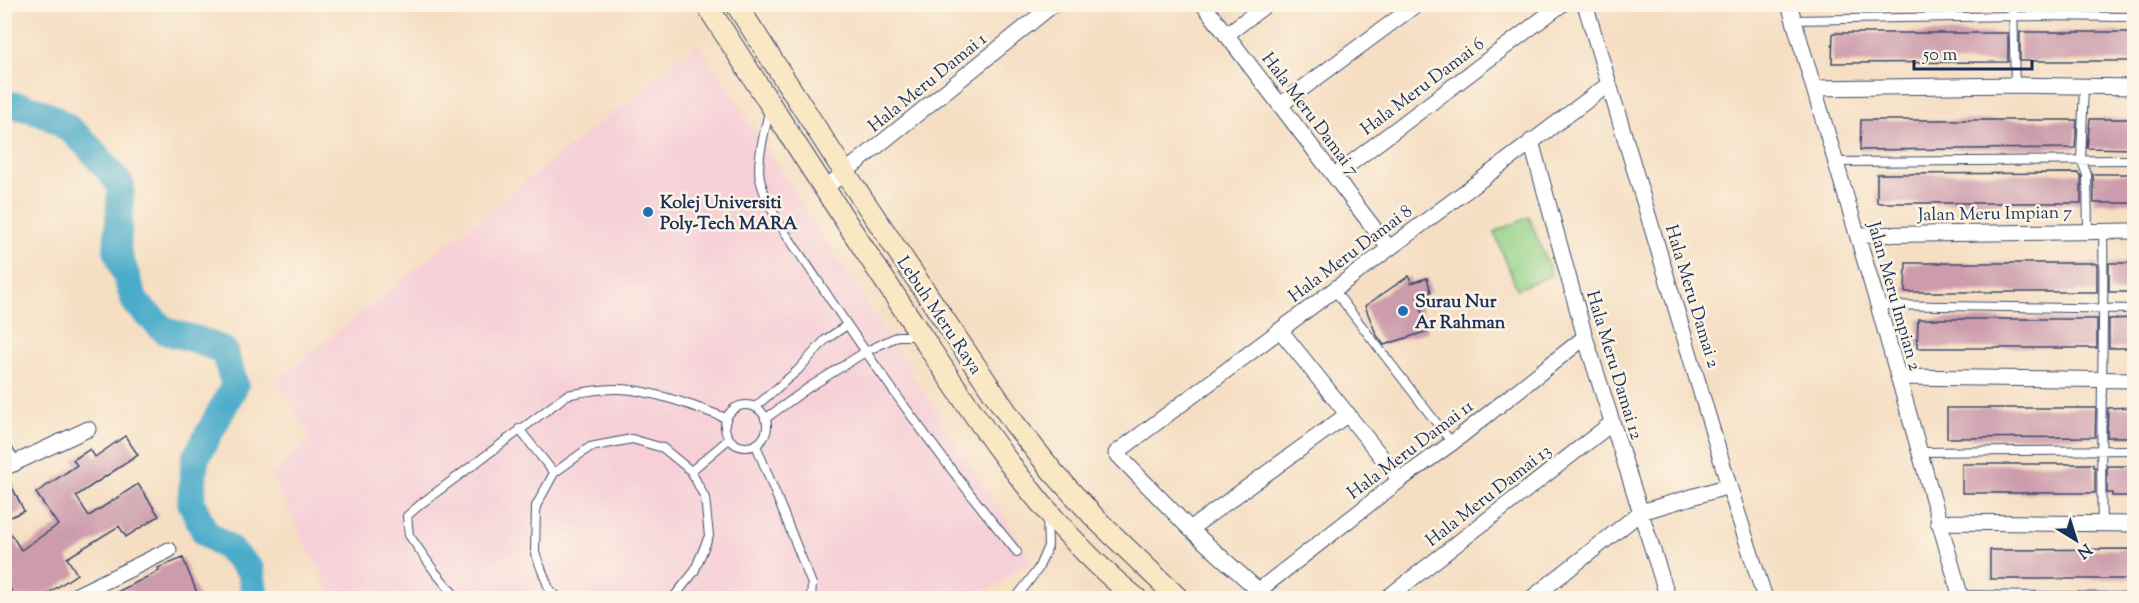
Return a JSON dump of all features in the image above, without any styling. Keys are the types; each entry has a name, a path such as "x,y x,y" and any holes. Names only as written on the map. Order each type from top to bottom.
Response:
{"main road":[{"name":"Lebuh Meru Raya","path":"706,4 921,336 1030,491 1106,574 1136,598"},
{"name":"Lebuh Meru Raya","path":"736,4 845,173 1014,423 1053,472 1096,519 1178,598"}],"street":[{"name":"Hala Meru Damai 1","path":"824,189 1054,4"},
{"name":"Hala Meru Damai 7","path":"1203,4 1389,248"},
{"path":"1280,105 1417,4"},
{"name":"Hala Meru Damai 6","path":"1334,176 1562,4"},
{"name":"Hala Meru Damai 2","path":"1585,4 1729,486 1765,598"},
{"name":"Jalan Meru Impian 2","path":"1789,4 1878,305 1960,597"},
{"path":"1226,35 1266,5"},
{"name":"Hala Meru Damai 8","path":"1190,529 1116,453 1609,84"},
{"path":"1815,88 2134,87"},
{"name":"Hala Meru Damai 12","path":"1531,141 1585,337 1668,598"},
{"name":"Jalan Meru Impian 7","path":"1857,235 2134,231"},
{"path":"1280,330 1400,480"},
{"name":"Hala Meru Damai 11","path":"1262,595 1400,480 1452,443 1585,337"},
{"path":"1898,377 2134,380"},
{"path":"1262,595 1190,529 1348,414"},
{"name":"Hala Meru Damai 13","path":"1387,598 1612,423"},
{"path":"4,450 9,466 88,429"},
{"path":"1532,598 1641,512 1729,486"},
{"path":"1938,522 2134,524"},
{"path":"71,598 169,550"}],"lane":[{"path":"2013,4 2015,86"},
{"path":"1794,20 2013,16 2134,17"},
{"path":"2084,86 2082,159 2087,175 2088,231"},
{"path":"770,104 759,164 760,181 775,214 865,352 964,489 1017,552"},
{"path":"1836,162 2134,160"},
{"path":"2102,524 2105,308 2103,230"},
{"path":"1334,290 1452,443"},
{"path":"1878,305 2134,309"},
{"path":"755,407 798,370 825,340 847,325"},
{"path":"765,419 808,388 865,352 898,336 921,336"},
{"path":"457,598 409,535 407,516 422,502 567,395 593,390 630,390 684,402 726,418"},
{"path":"745,405 755,407 765,419 766,429 762,439 756,445 736,444 729,439 725,431 726,418 735,408 745,405"},
{"path":"519,429 554,473"},
{"path":"559,598 550,591 535,553 536,506 554,473 590,447 632,439 663,448 691,471 705,498 709,536 694,572 673,598"},
{"path":"691,471 729,439"},
{"path":"756,445 812,584 811,598"},
{"path":"1919,452 2134,450"},
{"path":"1016,598 1038,569 1048,546 1047,510"},
{"path":"1960,597 2134,597"}],"shaded area":[{"name":"Kolej Universiti Poly-Tech MARA","path":"699,44 1032,560 978,598 333,598 271,476 311,437 276,380"}],"green space":[{"path":"1529,217 1552,275 1517,289 1494,232"}],"building":[{"path":"2020,32 2134,32 2134,61 2020,61"},
{"path":"1833,33 2008,33 2008,62 1832,63"},
{"path":"2090,119 2134,119 2134,149 2087,148"},
{"path":"1861,120 2077,120 2075,148 1860,150"},
{"path":"2078,173 2081,176 2081,203 1877,203 1877,174"},
{"path":"2093,174 2134,174 2134,203 2094,203"},
{"path":"1906,263 2093,263 2097,264 2097,292 1905,292"},
{"path":"2109,263 2134,263 2134,292 2109,292"},
{"path":"1409,276 1411,283 1427,278 1431,292 1417,297 1428,331 1384,345 1376,334 1365,306"},
{"path":"2134,318 2134,348 2109,348 2109,319"},
{"path":"1918,319 2097,319 2097,348 1917,348"},
{"path":"2134,407 2134,437 2107,437 2108,408"},
{"path":"1947,408 2096,408 2095,437 1947,438"},
{"path":"125,436 138,455 76,496 89,516 138,484 159,516 126,537 119,526 67,558 77,574 41,598 17,598 4,581 4,523 21,550 58,525 36,493 77,465 73,460 90,449 95,457"},
{"path":"1962,464 2093,464 2095,493 1962,493"},
{"path":"2107,466 2134,466 2134,496 2112,496 2112,493 2107,493"},
{"path":"7,477 24,511 4,520 4,478"},
{"path":"2134,549 2134,579 1990,579 1990,550"},
{"path":"183,558 199,598 105,598 159,571 158,568"}],"waterway":[{"path":"4,105 41,112 72,131 98,157 121,186 117,250 135,302 165,331 198,340 224,351 235,385 195,459 191,502 205,532 229,549 251,571 255,598"}],"place":[{"name":"Kolej Universiti Poly-Tech MARA","path":"648,212"},
{"name":"Surau Nur Ar Rahman","path":"1403,311"}]}
